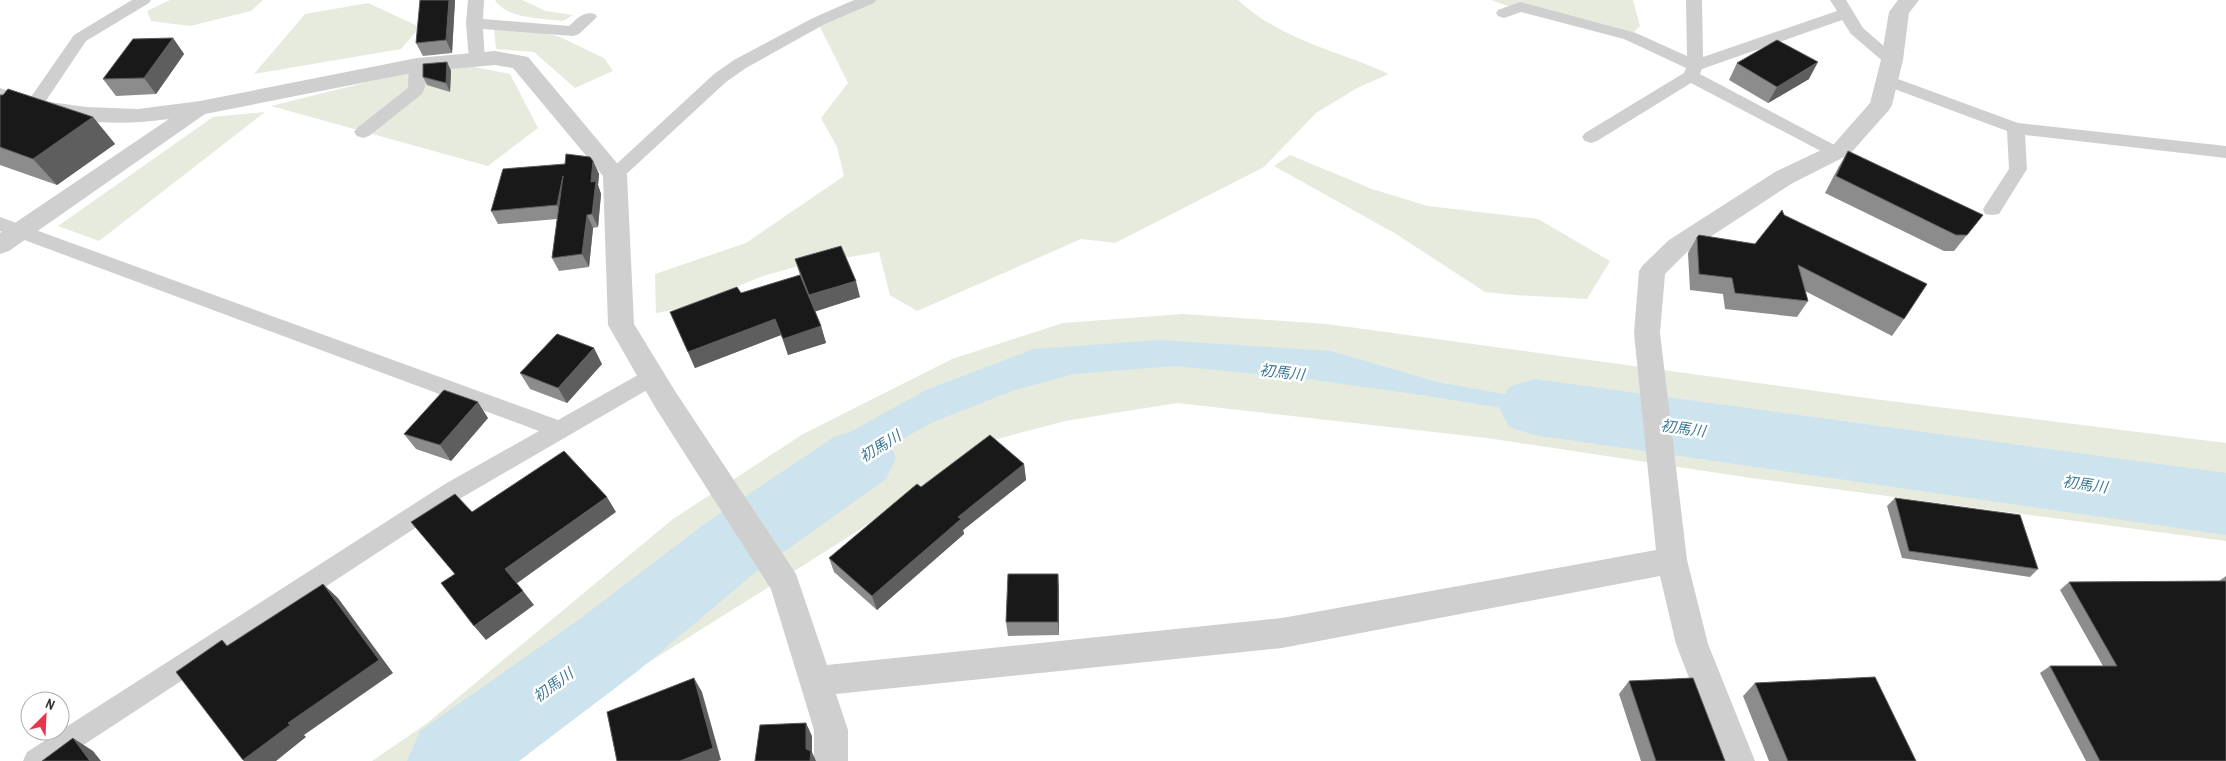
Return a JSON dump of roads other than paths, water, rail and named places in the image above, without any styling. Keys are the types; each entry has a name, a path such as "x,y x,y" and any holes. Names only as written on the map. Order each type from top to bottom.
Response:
{"street":[{"path":"1738,761 1692,644 1672,560 1647,333 1652,271 1678,246 1782,178 1842,149 1881,105 1890,70 1899,12 1909,0"},
{"path":"0,95 33,107 86,114 138,116 200,108 417,65 495,58 520,62 615,175 621,325 652,377 785,584 831,730 831,761"},
{"path":"0,245 10,227 200,108"},
{"path":"816,681 1282,633 1672,560"}],"lane":[{"path":"33,107 80,38 142,0"},
{"path":"476,0 474,8 476,60"},
{"path":"615,175 714,84 740,64 819,21 868,0"},
{"path":"1693,71 1694,0"},
{"path":"1591,137 1693,71 1842,6 1857,30 1890,70 2016,128 2226,152"},
{"path":"1504,13 1520,7 1630,36 1836,152"},
{"path":"474,23 573,31 589,17"},
{"path":"363,132 416,90 417,65"},
{"path":"1992,209 2018,169 2016,128"},
{"path":"10,227 560,430"},
{"path":"36,761 453,491 652,377"}],"water":[{"path":"1160,340 1331,351 1437,382 1622,415 1627,420 1546,415 1307,379 1175,366 1074,374 1012,391 931,423 860,463 784,519 768,487 830,443 926,390 1034,349"}],"waterway":[{"name":"初馬川","path":"1534,407 2226,504"},
{"name":"初馬川","path":"450,761 610,644 730,548 860,458"}]}
